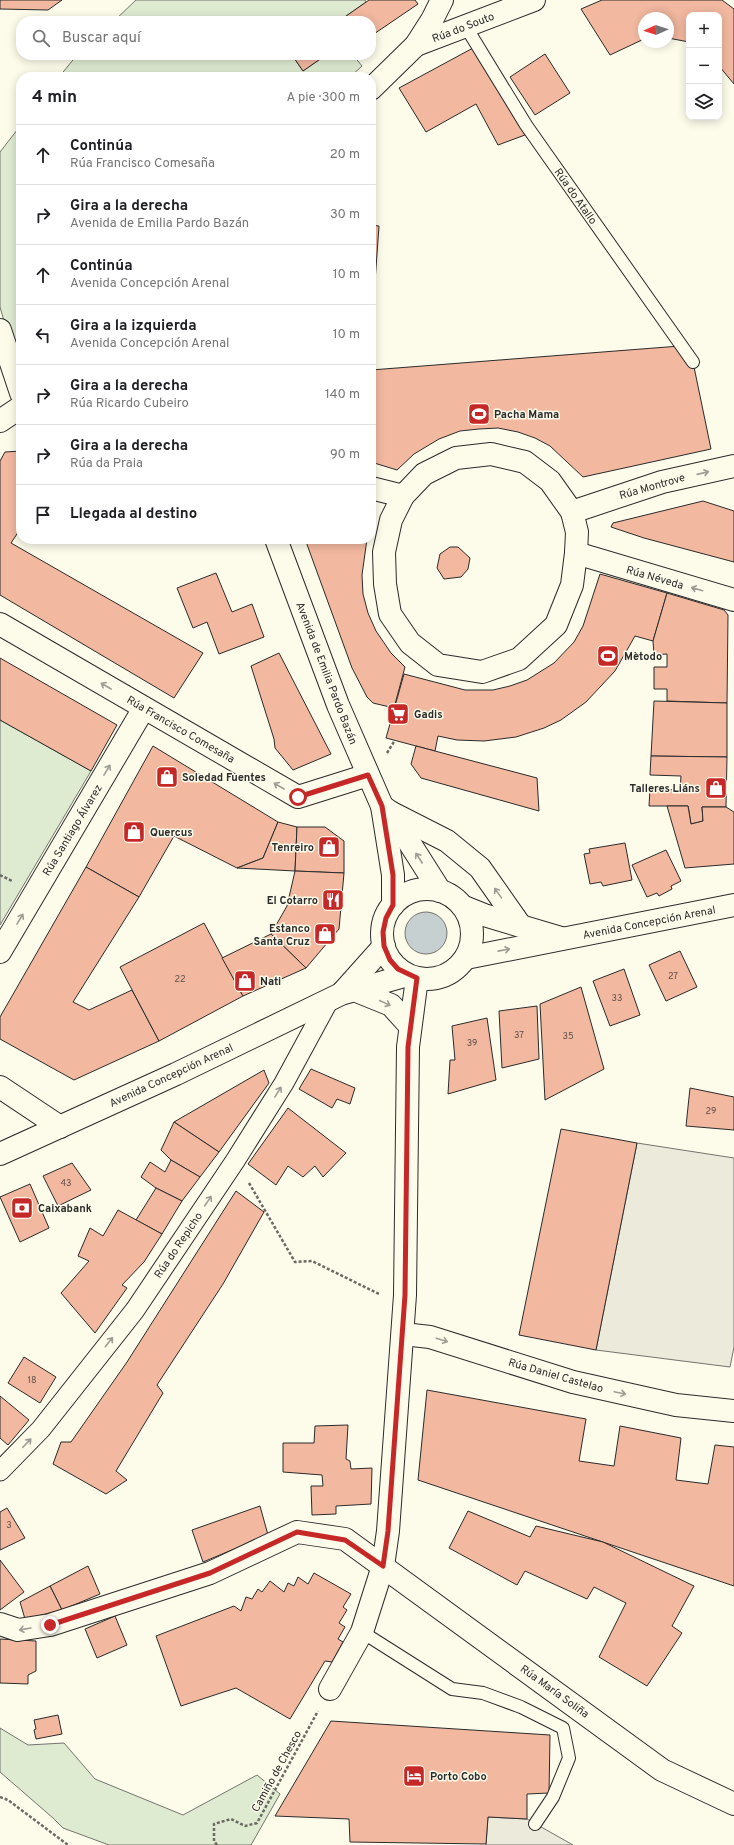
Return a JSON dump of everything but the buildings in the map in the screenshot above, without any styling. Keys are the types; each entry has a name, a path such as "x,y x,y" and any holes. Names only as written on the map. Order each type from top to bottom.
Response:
{"street":[{"path":"376,84 416,45 432,20 442,0"},
{"name":"Rúa do Souto","path":"416,45 534,0"},
{"path":"0,330 16,377"},
{"path":"0,421 16,410"},
{"path":"491,454 525,462 550,481 572,512 577,532 572,585 556,625 519,659 482,672 438,665 410,643 390,614 385,584 384,552 391,520 403,496 424,474 456,458 491,454"},
{"name":"Rúa Montrove","path":"572,512 662,482 734,466"},
{"path":"376,489 403,496"},
{"name":"Avenida de Emilia Pardo Bazán","path":"278,544 338,705 368,775 386,809 440,891"},
{"name":"Rúa Néveda","path":"576,553 734,600"},
{"name":"Rúa Francisco Comesaña","path":"0,624 298,797 368,775"},
{"name":"Rúa Santiago Álvarez","path":"0,952 144,708"},
{"path":"386,809 447,841 480,868 520,925"},
{"name":"Avenida de Emilia Pardo Bazán","path":"386,809 393,875 393,905"},
{"name":"Avenida Concepción Arenal","path":"393,905 401,897 415,891 428,889 440,891 453,897 464,907 484,915 564,939"},
{"path":"330,1689 362,1632 383,1566 388,1531 405,1295 408,1047 412,977 398,969 390,960 384,946 383,932 386,918 393,905"},
{"name":"Avenida Concepción Arenal","path":"466,958 734,905"},
{"name":"Avenida Concepción Arenal","path":"0,1154 341,995 412,977 431,980 445,976 457,969 466,958 471,946 473,932 470,919 464,907"},
{"name":"Avenida Concepción Arenal","path":"341,995 384,946"},
{"path":"341,995 391,1005 410,1026"},
{"name":"Rúa do Repicho","path":"0,1471 41,1429 135,1310 235,1161 341,995"},
{"path":"0,1087 60,1126"},
{"name":"Rúa Daniel Castelao","path":"403,1334 430,1337 573,1382 676,1405 734,1411"},
{"name":"Rúa María Soliña","path":"0,1624 18,1630 50,1625 210,1573 297,1532 345,1540 383,1566 662,1770 734,1804"}],"lane":[{"name":"Rúa do Atallo","path":"466,27 526,125 693,362"},
{"path":"362,1632 452,1689 483,1693 521,1706 563,1728 569,1758 553,1797 535,1824"}],"path":[{"path":"235,1161 295,1262 312,1261 383,1296 405,1295"},
{"name":"Camiño de Chesco","path":"217,1845 214,1841 214,1824 231,1819 245,1826 257,1823 330,1689"},
{"path":"0,1797 8,1800 68,1845"}],"green space":[{"path":"136,0 365,0 366,2 346,16 119,16"},
{"path":"73,60 295,60 303,71 319,60 357,60 362,66 355,72 63,72"},
{"path":"16,131 16,353 12,349 0,307 0,152"},
{"path":"0,720 91,771 0,925"},
{"path":"0,1728 28,1745 64,1743 95,1779 183,1815 257,1775 280,1794 251,1845 109,1845 63,1828 0,1772"}],"shaded area":[{"path":"426,912 441,918 447,933 441,948 426,954 411,948 405,933 411,918"},
{"path":"637,1143 734,1158 734,1347 730,1367 596,1350"},
{"path":"488,1817 527,1819 573,1845 486,1845"}],"place":[{"name":"Pacha Mama","path":"479,414"},
{"name":"Mètodo","path":"608,656"},
{"name":"Gadis","path":"398,714"},
{"name":"Soledad Fuentes","path":"167,777"},
{"name":"Talleres Liáns","path":"716,788"},
{"name":"Quercus","path":"134,832"},
{"name":"Tenreiro","path":"329,847"},
{"name":"El Cotarro","path":"333,900"},
{"name":"Estanco Santa Cruz","path":"325,934"},
{"name":"Nati","path":"245,981"},
{"name":"Caixabank","path":"22,1208"},
{"name":"Porto Cobo","path":"414,1776"}],"route":[{"path":"50,1625 210,1573 297,1532 345,1540 383,1566 388,1531 403,1334 405,1295 408,1047 417,978 398,969 390,960 384,946 383,932 386,918 393,905 393,875 382,806 368,775 335,787 298,797"}]}
